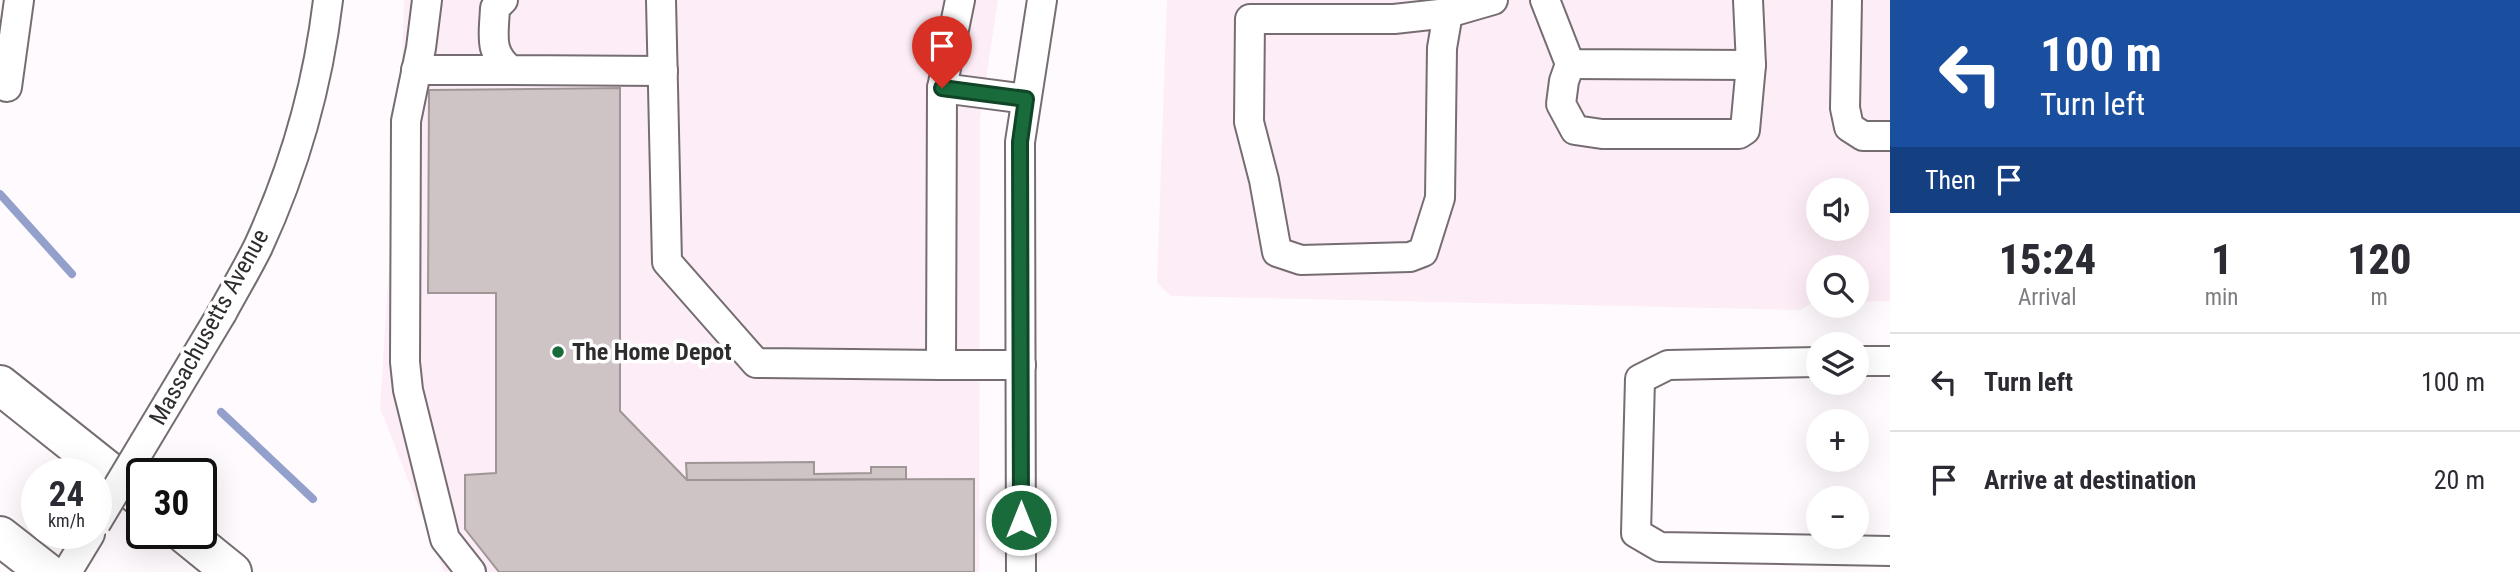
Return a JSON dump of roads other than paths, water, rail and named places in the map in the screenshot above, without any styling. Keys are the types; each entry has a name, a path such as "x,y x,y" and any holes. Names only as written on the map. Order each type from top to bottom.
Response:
{"highway":[{"path":"0,359 32,410"},
{"path":"0,385 126,485"},
{"path":"0,536 46,572"},
{"path":"204,549 232,572"}],"street":[{"path":"7,87 19,0"},
{"name":"Massachusetts Avenue","path":"112,496 222,313 258,247 290,166 314,86 328,0"},
{"path":"427,0 406,121 405,362 408,390 445,538 471,572"},
{"path":"503,0 495,8 494,48 502,63 511,70"},
{"path":"661,0 667,262 756,363 1021,365"},
{"path":"941,365 942,88 960,0"},
{"path":"1021,572 1020,142 1042,0"},
{"path":"1448,13 1442,48 1440,198 1423,251 1410,257 1301,260 1277,252 1264,180 1249,122 1248,10 1394,19 1448,13 1490,0"},
{"path":"1545,0 1570,64 1564,81 1561,104 1575,130 1602,134 1739,134 1745,130 1751,65 1748,0"},
{"path":"1847,0 1844,108 1849,127 1863,136 1890,136"},
{"path":"1570,64 1751,65"},
{"path":"416,70 663,71"},
{"path":"942,88 1026,99"},
{"path":"1869,361 1890,361"},
{"path":"1806,362 1668,365 1640,379 1636,533 1660,547 1890,551"},
{"path":"67,572 81,549"}],"waterway":[{"path":"0,194 72,274"},
{"path":"221,412 313,499"}],"place":[{"name":"The Home Depot","path":"558,352"}]}
